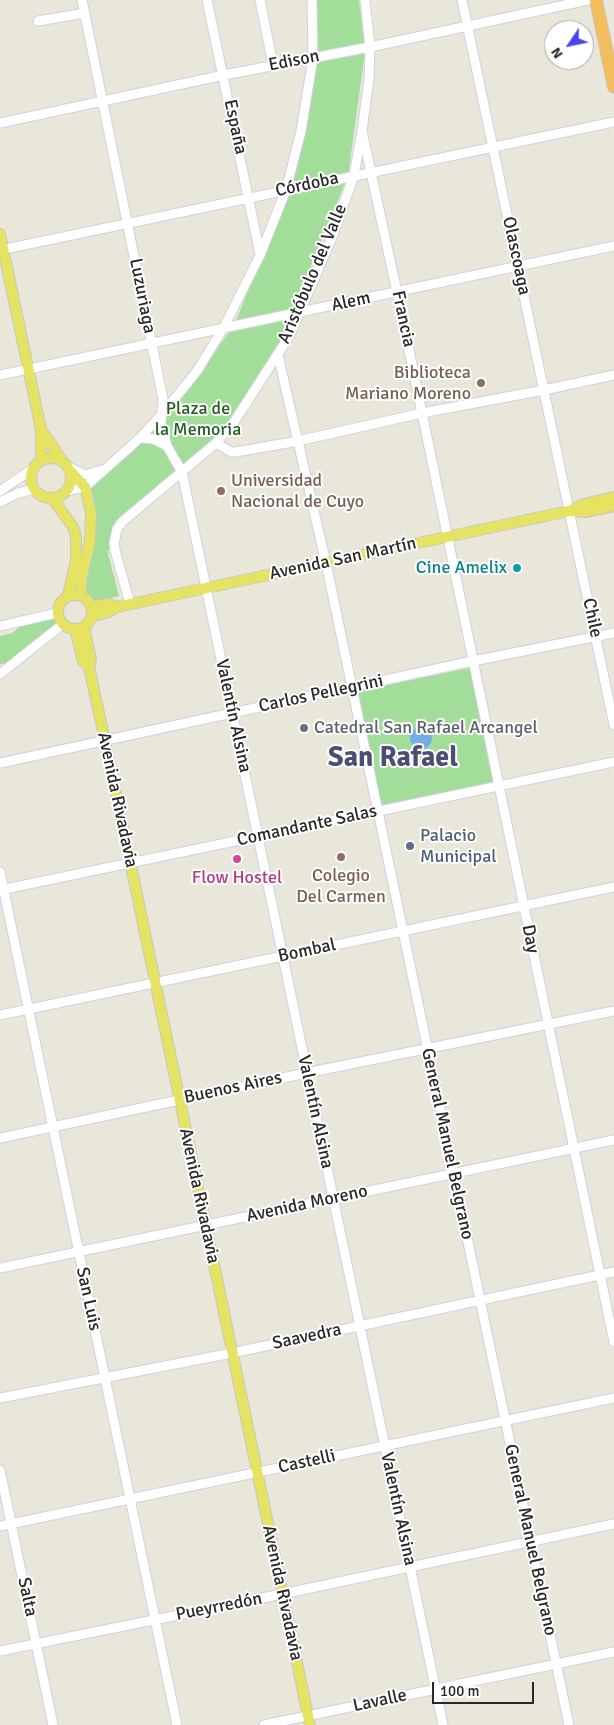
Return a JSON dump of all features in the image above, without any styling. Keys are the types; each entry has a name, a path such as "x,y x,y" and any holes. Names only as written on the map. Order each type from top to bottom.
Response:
{"highway":[{"path":"596,0 614,87"}],"main road":[{"path":"0,234 41,429 37,464 31,479 35,490 40,494 52,498 66,491 71,482 67,466 52,458 37,464"},
{"path":"41,429 85,488 89,501 90,541 80,595"},
{"name":"Avenida San Martín","path":"91,611 109,612 117,607 130,604 570,511 584,504 614,497"},
{"path":"52,498 73,527 76,536 76,560 68,596"},
{"name":"Avenida San Martín","path":"570,511 585,512 614,506"},
{"path":"80,595 89,602 90,620 79,628 63,624 57,613 60,602 68,596 80,595"},
{"name":"Avenida Rivadavia","path":"79,628 91,659 89,668 309,1721"}],"street":[{"name":"Luzuriaga","path":"82,0 163,399 161,423 167,446 182,472 206,588"},
{"name":"España","path":"207,0 260,255"},
{"path":"260,0 273,66"},
{"path":"66,491 85,488 140,438 197,371 224,327 260,255 286,190 301,131 313,58 312,0"},
{"name":"Aristóbulo del Valle","path":"130,604 115,550 114,543 118,529 122,522 216,443 249,400 290,335 333,235 354,175 362,131 369,79 370,47 365,0"},
{"name":"Olascoaga","path":"462,0 570,511"},
{"name":"Edison","path":"0,123 588,0"},
{"path":"38,22 85,13"},
{"name":"Córdoba","path":"2,250 614,122"},
{"name":"Francia","path":"362,131 447,537"},
{"name":"Alem","path":"0,375 614,246"},
{"path":"278,355 326,562"},
{"path":"216,443 231,452 236,452 298,441 422,413 614,375"},
{"path":"140,438 153,439 167,446"},
{"path":"0,492 37,464"},
{"path":"67,466 85,475 107,468"},
{"path":"0,502 15,494 35,490"},
{"name":"Chile","path":"570,511 614,725"},
{"name":"Day","path":"447,537 614,1342"},
{"name":"General Manuel Belgrano","path":"326,562 569,1725"},
{"name":"Valentín Alsina","path":"206,588 443,1725"},
{"path":"0,626 57,613"},
{"path":"0,632 16,623"},
{"path":"0,674 63,624"},
{"name":"Carlos Pellegrini","path":"0,764 473,661 614,633"},
{"path":"0,665 14,663"},
{"name":"Comandante Salas","path":"2,890 614,762"},
{"name":"San Luis","path":"0,872 2,890 54,1126 177,1725"},
{"name":"Bombal","path":"0,1015 614,887"},
{"name":"Buenos Aires","path":"0,1138 306,1073 614,1011"},
{"name":"Avenida Moreno","path":"0,1268 614,1140"},
{"name":"Saavedra","path":"0,1398 232,1353 614,1272"},
{"name":"Castelli","path":"0,1526 614,1398"},
{"name":"Salta","path":"0,1470 53,1725"},
{"name":"Pueyrredón","path":"0,1651 614,1524"},
{"name":"Lavalle","path":"264,1725 309,1721 436,1690 614,1652"}],"green space":[{"name":"Plaza de la Memoria","path":"313,0 359,0 365,52 348,176 290,317 294,317 277,354 212,444 116,520 108,553 119,596 92,603 84,590 94,543 97,513 91,488 169,412 234,326 290,186 317,57"},
{"path":"55,616 59,624 13,663 0,664 0,636 13,633 19,627"},
{"path":"470,668 494,784 382,807 358,691"}],"water":[{"path":"421,727 429,730 432,738 429,746 421,749 413,746 410,738 413,730"}],"place":[{"name":"Biblioteca Mariano Moreno","path":"481,383"},
{"name":"Universidad Nacional de Cuyo","path":"221,491"},
{"name":"Cine Amelix","path":"517,568"},
{"name":"Catedral San Rafael Arcangel","path":"304,728"},
{"name":"Palacio Municipal","path":"410,846"},
{"name":"Colegio Del Carmen","path":"341,857"},
{"name":"Flow Hostel","path":"237,859"}],"district":[{"name":"San Rafael","path":"393,759"}]}
